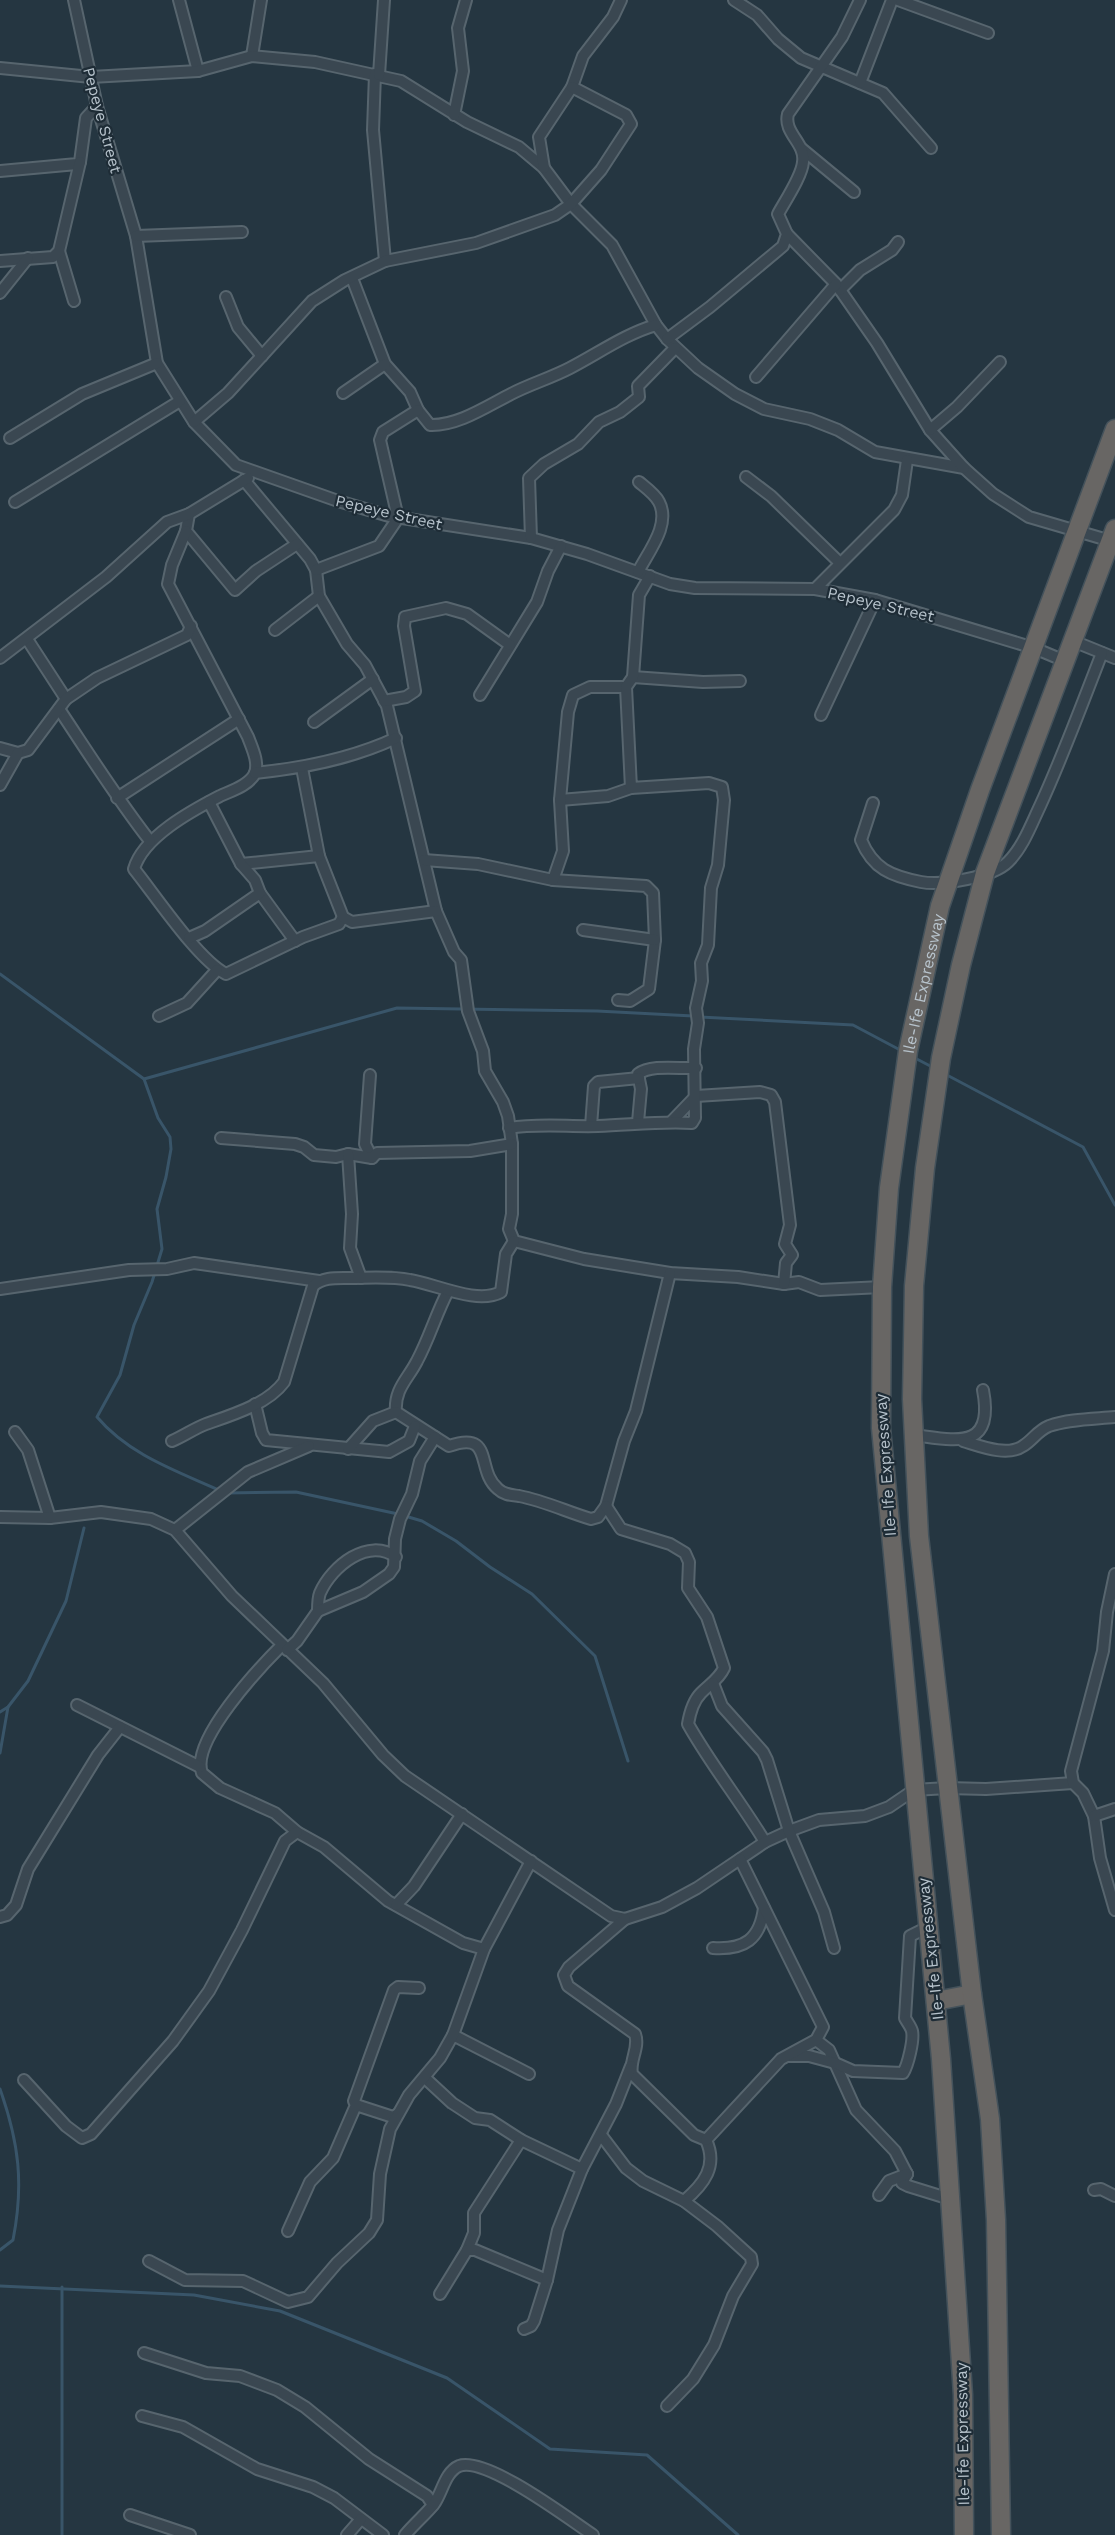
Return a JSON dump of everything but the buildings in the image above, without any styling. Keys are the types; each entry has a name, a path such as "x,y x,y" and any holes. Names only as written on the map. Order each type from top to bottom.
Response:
{"highway":[{"name":"Ile-Ife Expressway","path":"964,2535 963,2395 936,2001 881,1428 882,1287 889,1188 897,1115 923,973 947,883 1115,429"},
{"name":"Ile-Ife Expressway","path":"1001,2535 994,2177 990,2119 972,1994 919,1536 911,1346 925,1168 941,1059 961,965 985,873 1065,661 1112,547"},
{"path":"881,1428 913,1430"},
{"path":"936,2001 972,1994"}],"street":[{"name":"Pepeye Street","path":"74,0 97,106 136,236 158,363 194,422 236,465 258,475 398,518 531,538 561,546 670,584 695,588 815,589 875,600 1034,648 1065,661"},
{"path":"179,0 198,71"},
{"path":"252,56 261,0"},
{"path":"384,0 373,130 385,261"},
{"path":"454,115 462,71 459,28 466,0"},
{"path":"544,168 539,137 572,87 583,56 601,34 621,0"},
{"path":"734,0 757,15 778,39 801,58 883,93 931,148"},
{"path":"854,192 802,149 787,127 787,121 842,37 860,0"},
{"path":"860,83 892,0"},
{"path":"898,0 988,33"},
{"path":"0,68 91,77 198,71 252,56 315,62 401,81 454,115 519,147 544,168 571,204 612,245 656,325 667,339 698,368 735,394 764,409 810,419 838,430 875,452 907,460 964,468"},
{"path":"194,422 228,393 312,301 385,261 476,243 555,216 571,204 601,170 631,124 626,115 572,87"},
{"path":"74,301 59,251 80,162 86,118 97,106"},
{"path":"802,149 804,163 778,214 787,234 838,287 877,343 930,430 964,468 993,494 1029,517 1112,547"},
{"path":"0,171 80,162"},
{"path":"136,236 242,232"},
{"path":"667,339 770,258 783,246 787,234"},
{"path":"756,377 838,287 892,250 898,242"},
{"path":"0,261 53,257 59,251"},
{"path":"0,293 28,258"},
{"path":"352,278 385,364 410,392 418,410 430,425 441,426 567,370 637,331 656,325"},
{"path":"225,297 238,327 261,356"},
{"path":"531,538 529,478 544,464 578,444 599,422 620,412 639,397 638,387 675,348"},
{"path":"930,430 957,407 1000,362"},
{"path":"10,438 82,394 158,363"},
{"path":"342,393 385,364"},
{"path":"15,502 180,401"},
{"path":"316,570 379,546 398,518 380,440 383,432 418,410"},
{"path":"815,589 894,510 902,495 907,460"},
{"path":"0,658 106,577 167,522 189,514 244,480 258,475"},
{"path":"746,477 771,496 840,562"},
{"path":"244,480 316,570 319,596 347,644 365,665 384,701 396,738 436,911 454,952 460,960 468,1011 483,1051 485,1071 503,1102 512,1144 512,1214 509,1229 514,1241"},
{"path":"638,572 661,529 662,517 659,501 639,482"},
{"path":"189,514 186,531 168,584 239,719 255,756 255,773"},
{"path":"186,531 236,590 256,572 297,544"},
{"path":"480,695 537,602 548,571 561,546"},
{"path":"631,788 626,687 633,677 639,595 650,576"},
{"path":"275,630 319,596"},
{"path":"821,715 875,600"},
{"path":"384,701 406,697 415,691 404,626 405,617 446,608 467,614 510,645"},
{"path":"0,748 18,753 28,750 66,699 97,678 188,635 191,626"},
{"path":"27,639 66,699"},
{"path":"1073,641 1115,658"},
{"path":"873,803 861,840 869,859 883,870 915,881 947,883 985,873 1007,864 1021,847 1055,772 1102,653"},
{"path":"633,677 703,682 741,681"},
{"path":"314,722 373,680"},
{"path":"553,880 563,850 560,800 568,712 573,695 590,687 626,687"},
{"path":"59,709 109,782 117,798 150,841"},
{"path":"117,798 239,719"},
{"path":"343,917 339,924 294,941 226,974 217,970 134,869 138,856 150,841 209,802 246,783 255,773 302,768 370,750 396,738"},
{"path":"0,785 18,753"},
{"path":"302,768 319,856 343,917 352,922 436,911"},
{"path":"509,1128 530,1125 591,1126 694,1121 696,1068 694,1049 698,1023 696,1008 702,981 701,963 708,945 711,888 718,865 724,800 722,787 709,783 631,788 608,796 560,800"},
{"path":"209,802 241,864 255,880 294,941"},
{"path":"241,864 319,856"},
{"path":"424,860 478,864 553,880 646,886 653,893 655,940 649,989 630,1001 618,1000"},
{"path":"189,938 205,931 261,892"},
{"path":"583,930 655,940"},
{"path":"159,1016 187,1002 217,970"},
{"path":"638,1122 638,1074 643,1070 696,1068"},
{"path":"370,1075 365,1144 372,1158"},
{"path":"591,1126 594,1086 598,1082 639,1078"},
{"path":"672,1121 696,1096 760,1092 771,1095 776,1102 790,1225 785,1244 792,1255 786,1263 784,1284"},
{"path":"221,1138 295,1144 304,1147 314,1155 336,1157 348,1154 372,1158 377,1154 470,1151 512,1144"},
{"path":"348,1154 352,1214 350,1248 361,1278"},
{"path":"514,1241 584,1259 670,1273 738,1277 784,1284 799,1282 820,1290 882,1287"},
{"path":"0,1289 129,1270 167,1269 194,1263 318,1281 361,1278 411,1280 448,1291 487,1296 501,1292 506,1254 514,1241"},
{"path":"448,1291 433,1319 418,1360 398,1390 395,1400 396,1412 449,1446 469,1441 477,1445 482,1450 486,1469 495,1488 503,1494 539,1500 591,1519 598,1517 606,1506 624,1441 636,1411 670,1273"},
{"path":"172,1441 205,1425 229,1418 278,1390 285,1382 313,1286 318,1281"},
{"path":"963,1441 972,1438 982,1422 986,1404 983,1390"},
{"path":"255,1404 266,1440 289,1447 312,1445 389,1452 410,1441 415,1426"},
{"path":"348,1449 374,1421 396,1412"},
{"path":"913,1430 999,1450 1009,1450 1023,1447 1032,1436 1047,1427 1115,1417"},
{"path":"15,1432 28,1450 50,1518"},
{"path":"318,1611 363,1592 381,1580 394,1567 395,1539 400,1519 412,1494 420,1461 435,1437"},
{"path":"175,1530 248,1472 264,1467 289,1447"},
{"path":"606,1506 621,1529 670,1544 685,1554 689,1562 688,1588 707,1617 724,1668 713,1683 699,1694 692,1707 688,1724 732,1795 765,1842"},
{"path":"0,1517 50,1518 101,1512 135,1515 151,1519 175,1530 232,1596 323,1683 383,1755 405,1776 611,1916 625,1919"},
{"path":"396,1557 387,1551 373,1549 359,1553 334,1571 319,1594 318,1611 297,1641 284,1648 232,1701 216,1726 200,1767 202,1773 220,1788 275,1813 297,1832 324,1847 396,1905 463,1943 484,1948"},
{"path":"1115,1574 1103,1651 1071,1771 1073,1783 1083,1793 1094,1816 1100,1858 1115,1910"},
{"path":"713,1683 722,1706 763,1752 789,1831 824,1912 834,1948"},
{"path":"77,1705 200,1767"},
{"path":"0,1917 7,1915 16,1905 28,1869 98,1755 120,1727"},
{"path":"524,2330 531,2326 534,2320 547,2280 558,2230 582,2169 601,2135 631,2066 637,2042 635,2034 568,1986 564,1976 569,1967 625,1919 662,1907 697,1888 765,1842 819,1820 865,1816 889,1807 914,1790 986,1789 1073,1783"},
{"path":"1094,1816 1115,1809"},
{"path":"396,1905 414,1886 462,1814"},
{"path":"24,2080 66,2126 82,2138 91,2134 173,2041 209,1991 242,1930 285,1841 297,1832"},
{"path":"706,2140 781,2059 816,2040 823,2027 740,1859"},
{"path":"149,2261 185,2280 243,2281 288,2302 308,2297 337,2263 369,2233 377,2220 380,2174 390,2129 409,2095 440,2058 453,2034 484,1948 531,1861"},
{"path":"713,1948 728,1949 755,1936 762,1925 764,1907"},
{"path":"608,1934 611,1916"},
{"path":"816,2040 829,2050 830,2058 852,2071 885,2070 903,2073 909,2064 912,2030 905,2018 909,1936 928,1927"},
{"path":"398,2114 393,2117 357,2105 354,2101 394,1990 398,1987 418,1988"},
{"path":"453,2034 529,2074"},
{"path":"781,2059 793,2055 835,2062"},
{"path":"835,2062 856,2110 895,2151 907,2174"},
{"path":"631,2066 632,2074 640,2084 694,2135 706,2140 713,2155 711,2168 684,2201"},
{"path":"425,2078 452,2103 476,2118 490,2120 521,2140 582,2169"},
{"path":"288,2231 310,2182 333,2158 357,2105"},
{"path":"601,2135 626,2168 643,2181 684,2201 717,2226 751,2258 752,2264 733,2296 714,2345 693,2379 667,2406"},
{"path":"440,2294 474,2234 474,2213 521,2140"},
{"path":"907,2174 902,2183 950,2199"},
{"path":"879,2195 889,2181 907,2174"},
{"path":"1094,2190 1101,2189 1115,2196"},
{"path":"467,2250 475,2250 547,2280"},
{"path":"144,2353 206,2373 240,2376 277,2390 305,2407 369,2459 427,2496 433,2505"},
{"path":"142,2416 183,2427 257,2469 313,2487 334,2498 383,2535"},
{"path":"405,2535 433,2505 453,2471 459,2466 472,2465 488,2470 538,2497 593,2535"},
{"path":"130,2515 190,2535"},
{"path":"347,2535 361,2519"}],"waterway":[{"path":"0,974 144,1079 158,1118 170,1137 171,1149 166,1177 157,1209 162,1249 152,1282 134,1325 120,1375 97,1417 124,1442 139,1452 221,1491"},
{"path":"144,1079 397,1008 597,1011 693,1016"},
{"path":"700,1017 853,1025 902,1051"},
{"path":"913,1057 934,1068"},
{"path":"945,1074 1083,1147 1115,1205"},
{"path":"227,1493 296,1492 398,1514"},
{"path":"405,1516 422,1521 456,1541 490,1567 532,1594 595,1656 628,1761"},
{"path":"0,1753 8,1707 28,1681 66,1601 84,1528"},
{"path":"0,1712 8,1707"},
{"path":"0,2089 12,2128 19,2182 13,2240 0,2250"},
{"path":"0,2286 194,2295 280,2311 447,2378 550,2449 647,2455 738,2535"},
{"path":"62,2287 62,2535"}]}
